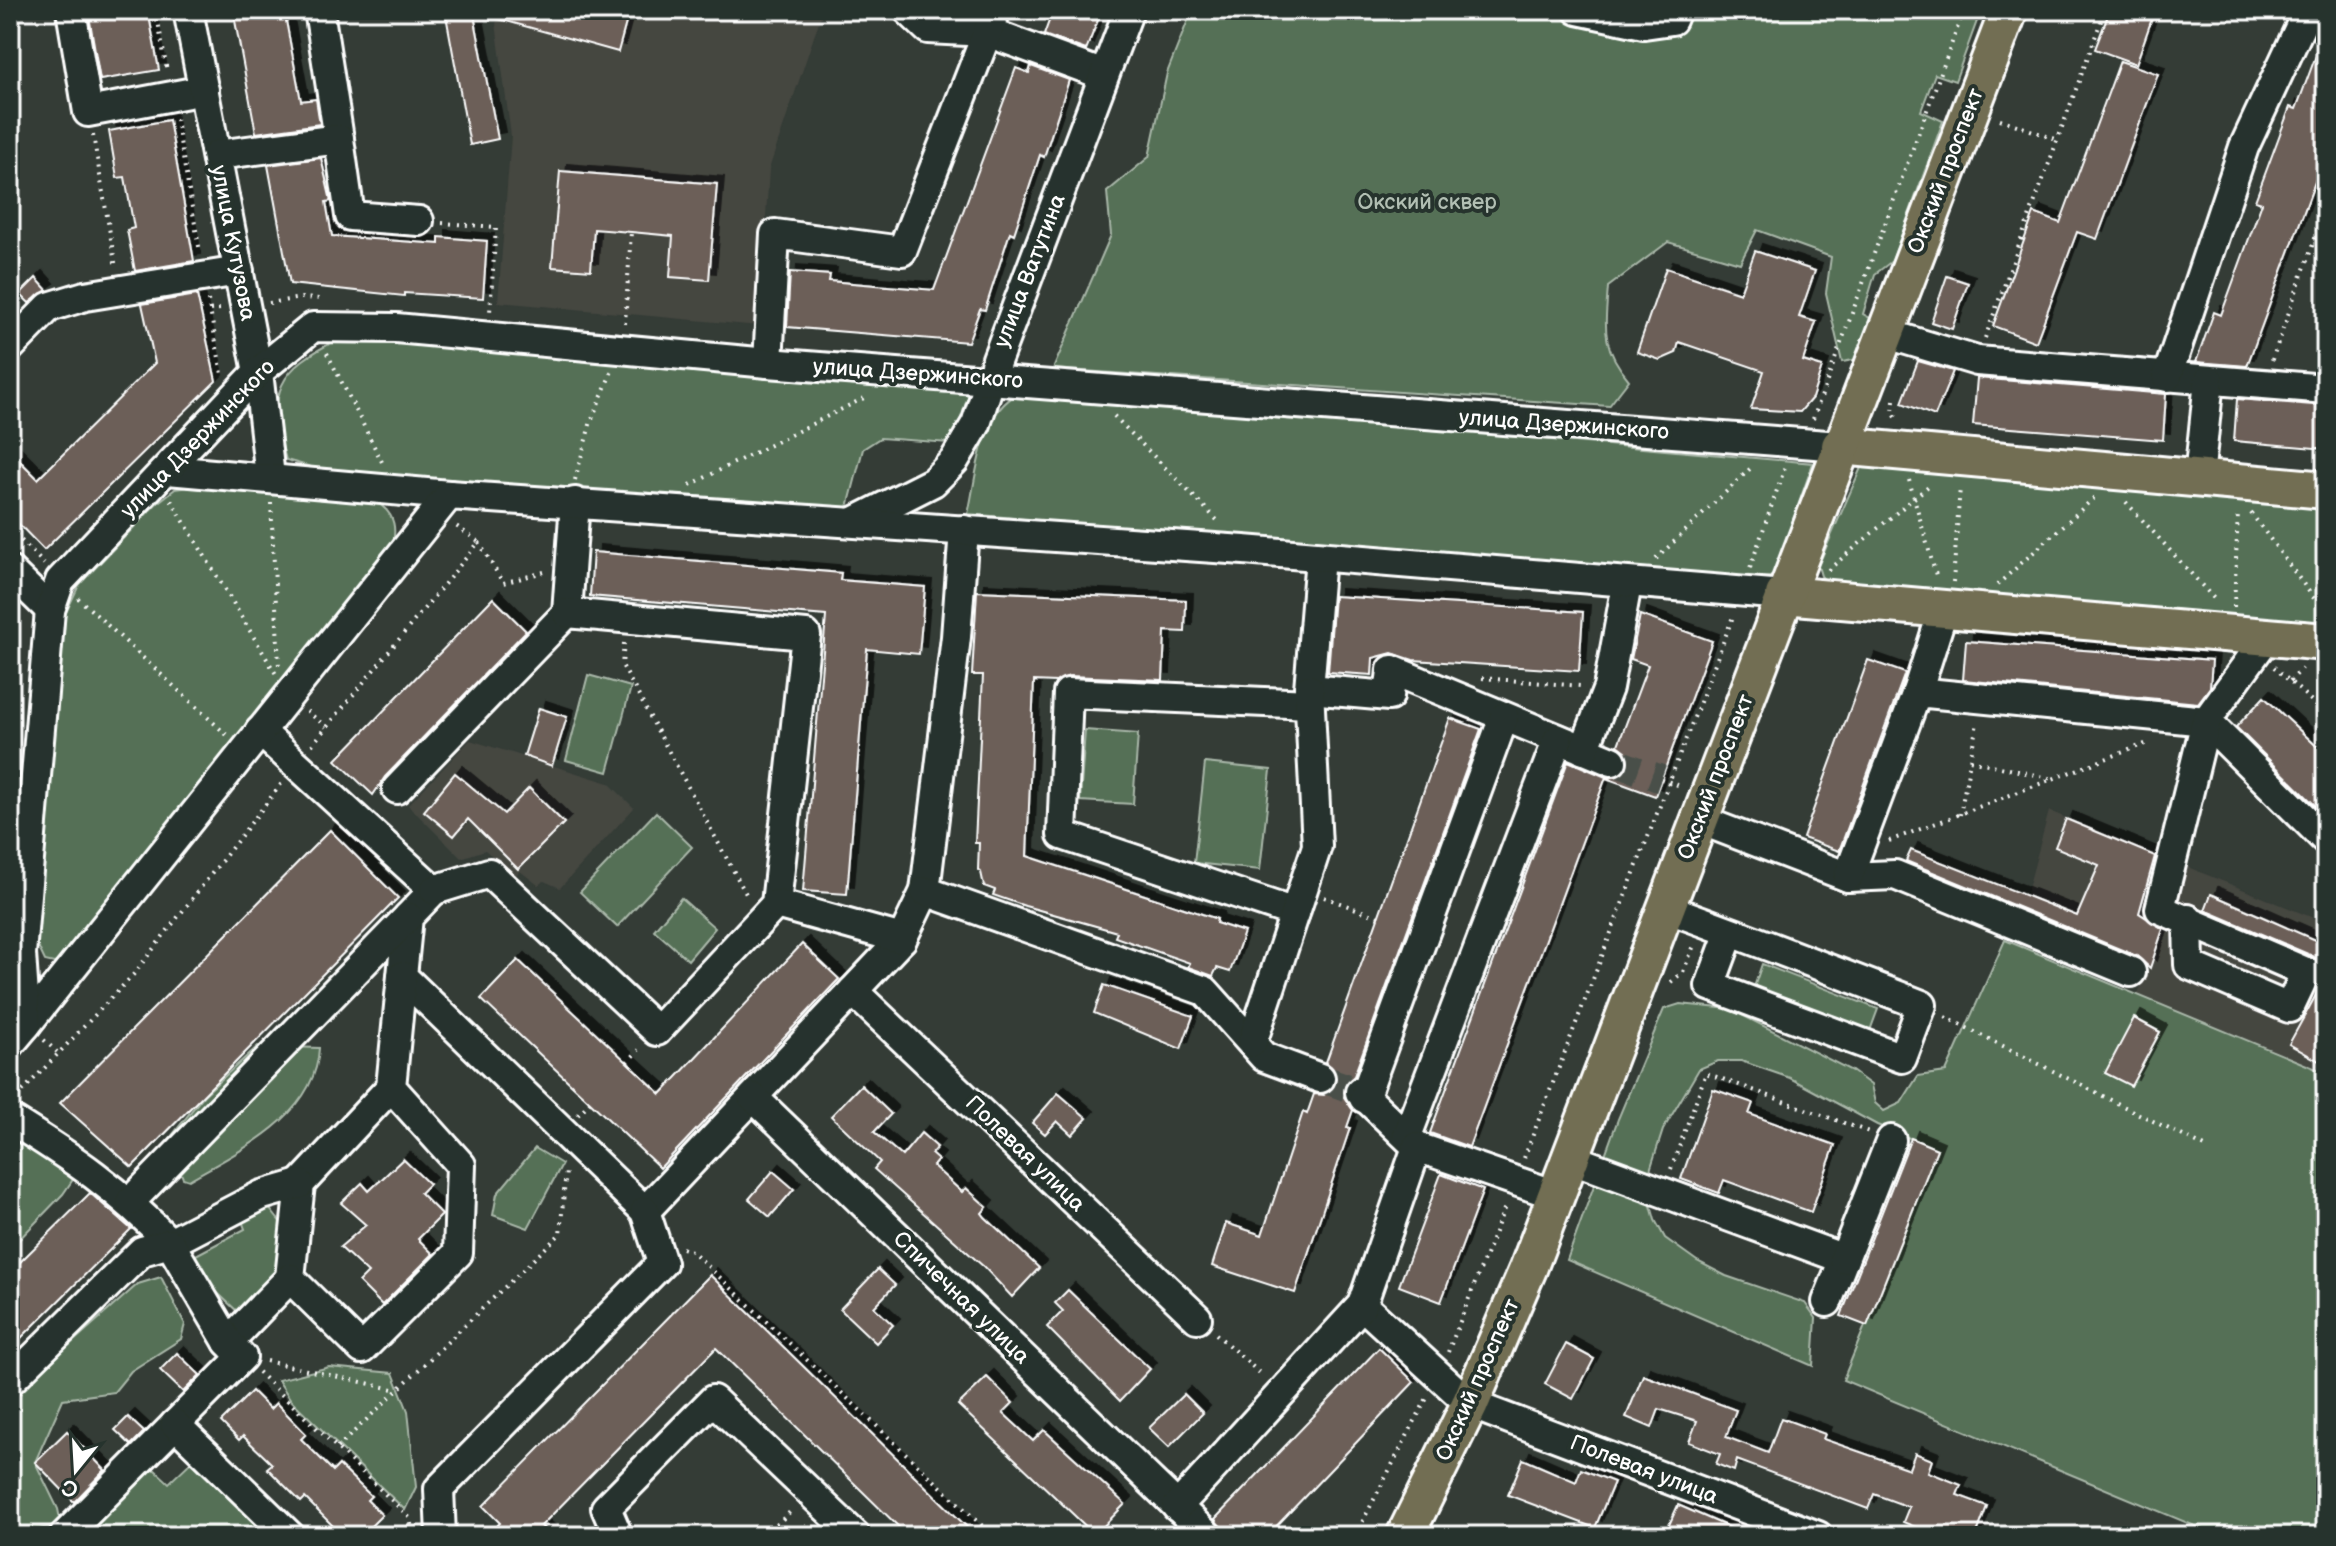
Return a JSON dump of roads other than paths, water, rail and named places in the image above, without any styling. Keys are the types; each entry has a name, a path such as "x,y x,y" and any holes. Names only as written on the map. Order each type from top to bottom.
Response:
{"main road":[{"name":"Окский проспект","path":"1405,1536 1470,1404 1556,1195 1666,908 1696,805 1796,596 1840,446 2009,10"},
{"name":"улица Дзержинского","path":"1840,446 1905,439 1962,457 2326,490"},
{"path":"1796,596 2304,644"}],"street":[{"path":"71,10 88,112 204,90"},
{"name":"улица Кутузова","path":"188,10 258,372 270,477"},
{"path":"319,10 350,216 419,221"},
{"path":"908,10 928,29 992,21 1104,75"},
{"name":"улица Ватутина","path":"851,523 933,482 954,461 976,424 1129,10"},
{"path":"1578,10 1644,24 1672,20 1676,10"},
{"path":"2167,377 2244,147 2308,10"},
{"path":"768,363 775,234 902,251 992,21"},
{"path":"217,155 339,139"},
{"path":"10,347 49,307 120,290 239,271"},
{"name":"улица Дзержинского","path":"18,1034 15,951 50,610 60,581 258,372 313,327 396,328 768,363 1840,446"},
{"path":"1884,333 1977,361 2326,389"},
{"path":"2199,478 2209,380"},
{"path":"163,475 270,477 449,495 1244,550 1796,596"},
{"name":"улица Дзержинского","path":"18,1034 449,495"},
{"path":"397,789 567,613 575,502"},
{"path":"645,1211 902,939 925,891 956,637 964,530"},
{"path":"1252,1043 1317,846 1309,696 1320,557"},
{"path":"10,571 50,610"},
{"path":"1584,750 1608,688 1627,584"},
{"path":"1853,865 1917,692 1940,620 1955,610"},
{"path":"131,1201 434,890 489,873 657,1031 776,904 806,635 567,613"},
{"path":"2188,919 2160,909 2206,721 2304,644"},
{"path":"1299,901 1062,835 1068,693 1389,696 1392,670 1612,761"},
{"path":"1917,692 2206,721 2326,840"},
{"path":"1504,717 1362,1095 1412,1142 1556,1195"},
{"path":"1174,1503 1282,1394 1362,1305 1412,1142 1558,739"},
{"path":"252,741 434,890"},
{"path":"1696,805 1853,865 1895,875 2131,972"},
{"path":"925,891 1205,991 1264,1057 1320,1078"},
{"path":"776,904 902,939"},
{"path":"1666,908 1730,932 1922,1005 1902,1058 1710,986 1730,932"},
{"path":"10,1381 142,1251 170,1243 262,1195 300,1184 391,1087 408,917"},
{"path":"402,976 645,1211 662,1263 439,1489 441,1536"},
{"name":"Полевая улица","path":"853,991 1197,1318"},
{"path":"290,1278 362,1349 458,1253 461,1165 391,1087"},
{"name":"Спичечная улица","path":"753,1097 1208,1536"},
{"path":"10,1119 70,1156 131,1201 170,1243 241,1355"},
{"path":"1827,1302 1891,1140"},
{"path":"1570,1158 1844,1259"},
{"path":"64,1536 241,1355 290,1278 300,1184"},
{"path":"1362,1305 1470,1404"},
{"path":"618,1536 606,1508 713,1400 856,1536"},
{"name":"Полевая улица","path":"1470,1404 1818,1536"},
{"path":"175,1424 290,1536"}],"tunnel":[{"path":"1612,761 1661,779"},
{"path":"1320,1078 1360,1092"}],"park label":[{"name":"Окский сквер","path":"1427,202"}]}
